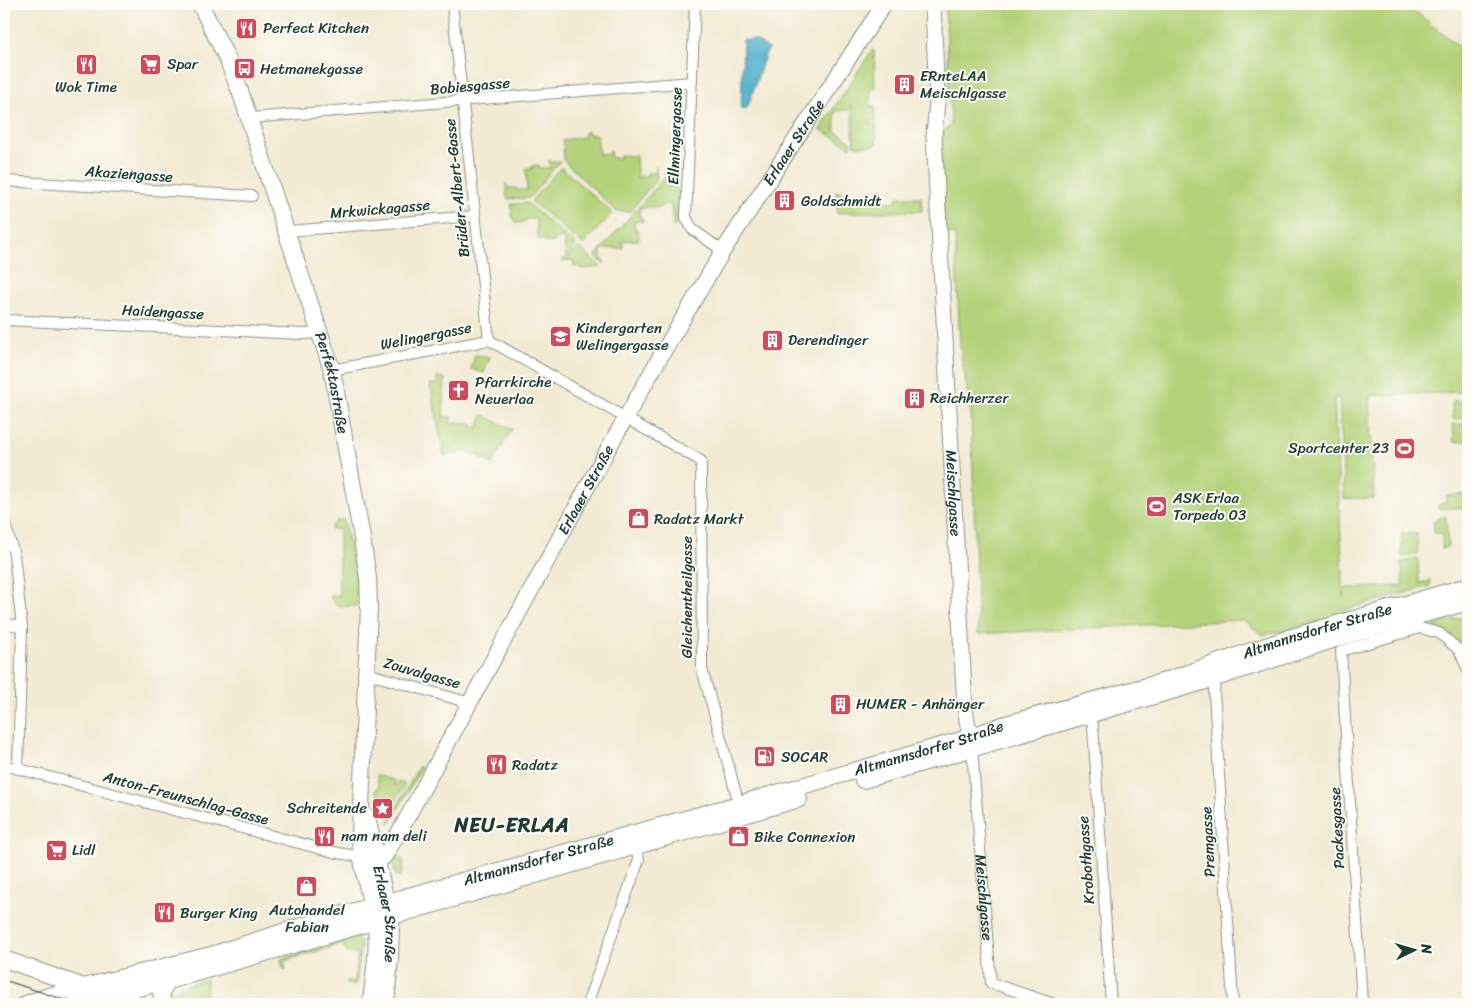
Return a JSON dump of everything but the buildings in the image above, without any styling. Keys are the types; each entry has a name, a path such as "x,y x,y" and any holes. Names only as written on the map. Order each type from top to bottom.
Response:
{"main road":[{"name":"Perfektastraße","path":"200,4 233,73 250,118 332,370 368,578 370,606 360,823 361,857"},
{"name":"Altmannsdorfer Straße","path":"971,742 1006,724 1162,682 1289,638 1468,586"},
{"name":"Altmannsdorfer Straße","path":"109,996 168,981 381,912 971,742 1090,714 1216,678 1345,636 1468,602"},
{"name":"Perfektastraße","path":"363,783 365,805 376,863"},
{"name":"Erlaaer Straße","path":"361,857 391,939 386,1004"},
{"name":"Erlaaer Straße","path":"371,1004 381,912 376,863"},
{"name":"Altmannsdorfer Straße","path":"84,987 211,955 298,927 381,912"},
{"path":"4,959 132,1004"},
{"path":"163,1004 161,992 168,981"}],"street":[{"name":"Brüder-Albert-Gasse","path":"452,4 489,340"},
{"name":"Ellmingergasse","path":"695,4 686,218 692,230 723,251"},
{"name":"Erlaaer Straße","path":"376,863 384,857 402,827 626,417 723,251 884,4"},
{"name":"Meischlgasse","path":"933,4 938,102 934,135 965,709 971,742 991,983 1054,1004"},
{"name":"Bobiesgasse","path":"250,118 692,82"},
{"name":"Akaziengasse","path":"4,181 252,196"},
{"name":"Mrkwickagasse","path":"288,231 475,216"},
{"name":"Haidengasse","path":"4,320 303,334 321,333"},
{"name":"Welingergasse","path":"332,370 489,340 626,417"},
{"name":"Gleichentheilgasse","path":"626,417 701,461 702,669 740,810"},
{"path":"4,521 14,554 22,627 18,769"},
{"path":"4,622 22,627"},
{"name":"Altmannsdorfer Straße","path":"1341,651 1420,628 1439,632 1459,650 1468,670"},
{"name":"Packesgasse","path":"1341,651 1362,1004"},
{"name":"Zouvalgasse","path":"366,672 470,703"},
{"name":"Premgasse","path":"1216,678 1214,691 1233,1004"},
{"name":"Krobothgasse","path":"1090,714 1093,726 1111,1004"},
{"name":"Anton-Freunschlag-Gasse","path":"4,766 334,852 361,857"},
{"path":"587,1004 639,860 634,840"},
{"path":"24,1004 50,995 84,987"},
{"path":"74,1004 109,996"}],"green space":[{"path":"163,4 163,6 97,5"},
{"path":"945,4 1406,4 1468,54 1468,392 1369,396 1374,498 1344,499 1342,449 1365,448 1342,448 1339,398 1334,398 1344,598 1346,588 1403,586 1402,562 1418,559 1419,583 1430,581 1430,586 1345,610 1345,616 1263,635 1243,620 978,634 971,414 960,346 955,234 945,235 940,135 951,124"},
{"path":"872,50 874,51 875,89 870,90 871,106 875,106 876,121 870,121 869,124 876,124 876,145 859,146 854,144 852,106 850,105 850,110 835,111 835,131 851,141 851,147 820,129"},
{"path":"584,132 597,134 599,154 609,153 610,150 611,158 620,158 620,155 636,156 637,177 647,176 647,173 656,173 656,166 657,179 629,212 616,211 564,161 563,140 584,137"},
{"path":"549,160 551,162 560,161 529,198 507,199 506,183 507,188 527,190 526,169 532,169 532,166 539,165 539,168 550,168"},
{"path":"561,167 610,211 611,214 584,244 532,202"},
{"path":"665,177 665,185 676,185 675,177 677,177 677,226 673,226 671,204 662,205 661,207 639,208 640,218 643,218 643,221 634,222 635,230 638,230 639,240 623,241 623,248 602,249 601,260 604,260 604,264 596,255"},
{"path":"836,191 858,198 887,202 895,202 898,197 921,197 922,211 837,213"},
{"path":"527,203 576,245 568,257 566,257 564,238 554,239 554,242 545,242 544,239 538,240 536,219 526,219 525,222 516,223 512,216 511,204"},
{"path":"578,248 601,267 582,269 582,267 574,267 573,260 563,263 563,259 568,259"},
{"path":"475,355 490,357 484,373 471,369"},
{"path":"437,377 445,378 443,416 451,417 451,423 455,425 456,422 473,424 473,427 478,428 483,415 512,429 492,464 469,451 444,456 430,384 437,384"},
{"path":"1468,400 1468,418 1453,419 1452,401"},
{"path":"1453,424 1468,424 1468,441 1454,442"},
{"path":"1468,494 1468,507 1438,509 1438,505 1446,502 1446,496"},
{"path":"1446,516 1448,546 1442,549 1442,533 1434,533 1434,520"},
{"path":"344,519 356,583 357,606 337,605 330,596 339,596 339,529 331,529 331,527 336,521"},
{"path":"1401,534 1417,534 1418,554 1402,557"},
{"path":"1462,617 1462,620 1468,618 1468,656 1453,636 1433,626"},
{"path":"419,766 421,768 390,824 388,822"},
{"path":"377,775 395,781 394,784 397,785 398,782 405,784 388,814 383,812 380,796 376,793 376,789 379,787"},
{"path":"396,854 404,861 400,877 396,875 394,868 393,857"},
{"path":"356,937 361,943 356,985 346,984 345,982 354,982 358,955 346,952 343,944 284,961 286,969 283,969 281,959"},
{"path":"207,979 206,1004 178,1004 169,999 170,990"}],"water":[{"path":"743,40 755,40 769,49 765,55 746,109 741,108"}],"tram line":[{"path":"4,980 77,1004"}],"place":[{"name":"Perfect Kitchen","path":"247,28"},
{"name":"Wok Time","path":"86,64"},
{"name":"Spar","path":"151,64"},
{"name":"Hetmanekgasse","path":"244,69"},
{"name":"ERnteLAA Meischlgasse","path":"904,85"},
{"name":"Goldschmidt","path":"785,201"},
{"name":"Kindergarten Welingergasse","path":"560,337"},
{"name":"Derendinger","path":"772,340"},
{"name":"Pfarrkirche Neuerlaa","path":"459,391"},
{"name":"Reichherzer","path":"914,398"},
{"name":"Sportcenter 23","path":"1405,448"},
{"name":"ASK Erlaa Torpedo 03","path":"1157,507"},
{"name":"Radatz Markt","path":"638,519"},
{"name":"HUMER - Anhänger","path":"840,704"},
{"name":"SOCAR","path":"765,757"},
{"name":"Radatz","path":"496,765"},
{"name":"Schreitende","path":"383,808"},
{"name":"nam nam deli","path":"325,836"},
{"name":"Bike Connexion","path":"738,837"},
{"name":"Lidl","path":"56,850"},
{"name":"Autohandel Fabian","path":"307,887"},
{"name":"Burger King","path":"164,913"}],"district":[{"name":"NEU-ERLAA","path":"512,825"}]}
